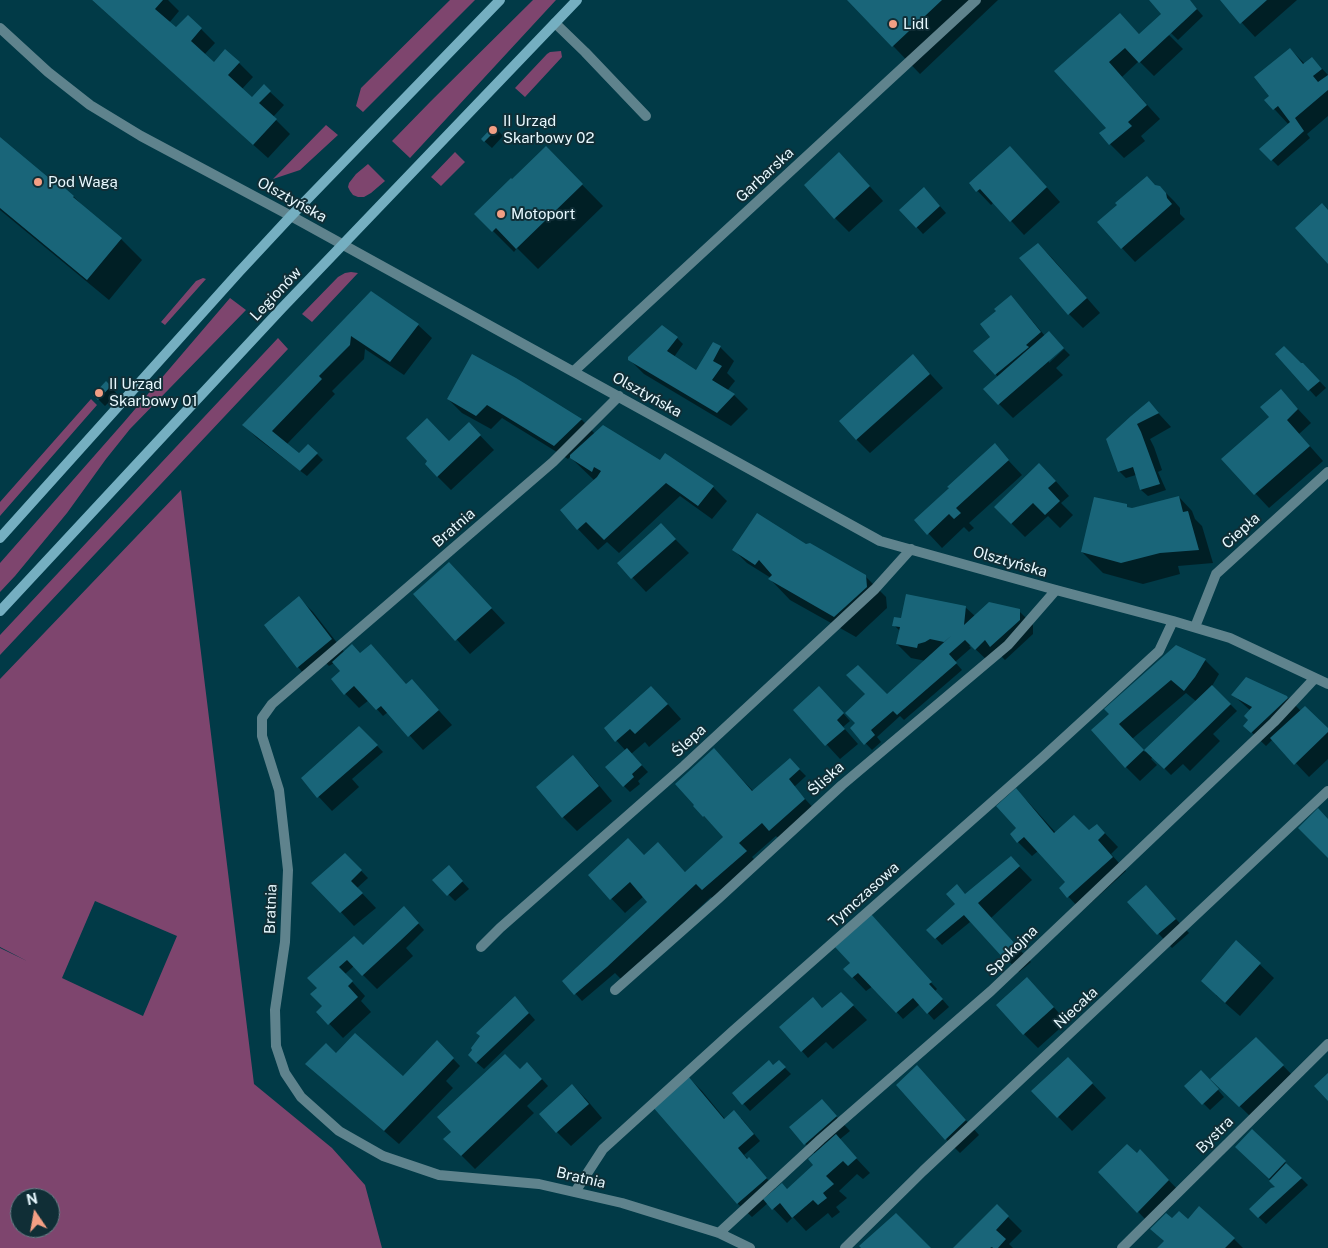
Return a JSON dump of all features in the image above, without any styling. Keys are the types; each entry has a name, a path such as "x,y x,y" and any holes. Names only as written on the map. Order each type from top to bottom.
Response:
{"street":[{"path":"0,538 291,216 500,0"},
{"name":"Legionów","path":"0,611 282,308 577,0"},
{"name":"Garbarska","path":"574,372 976,0"},
{"path":"555,23 646,116"},
{"name":"Olsztyńska","path":"0,28 48,72 90,104 142,136 291,216 880,541 1230,638 1328,684"},
{"name":"Bratnia","path":"618,396 553,462 272,704 262,718 262,736 279,790 288,870 285,942 275,1010 276,1046 286,1073 301,1097 340,1131 383,1156 439,1174 540,1184 622,1203 719,1233 750,1248"},
{"name":"Ciepła","path":"1194,628 1216,574 1328,472"},
{"name":"Ślepa","path":"481,947 500,928 698,753 875,590 911,550"},
{"name":"Śliska","path":"615,990 842,785 1008,645 1056,590"},
{"name":"Tymczasowa","path":"575,1192 603,1149 733,1031 1042,758 1159,651 1173,621"},
{"name":"Spokojna","path":"719,1233 821,1139 991,991 1274,722 1315,678"},
{"name":"Niecała","path":"845,1248 923,1170 1328,791"},
{"name":"Bystra","path":"1122,1248 1328,1044"}],"shaded area":[{"path":"450,0 475,0 363,112 356,106 361,88"},
{"path":"533,0 556,0 410,158 392,141"},
{"path":"561,51 562,57 525,97 515,88 547,54"},
{"path":"326,125 338,135 300,170 273,179"},
{"path":"455,152 465,162 441,186 431,177"},
{"path":"368,164 385,181 371,193 364,197 358,197 350,191 349,183"},
{"path":"351,272 358,273 312,322 302,314 338,277"},
{"path":"203,278 206,279 165,325 161,322 196,281"},
{"path":"230,298 246,310 130,429 67,513 0,592 0,563"},
{"path":"278,338 288,349 0,655 0,635"},
{"path":"91,399 97,405 0,516 0,502"},
{"path":"181,490 254,1084 332,1148 365,1185 382,1248 0,1248 0,948 27,961 0,947 0,679","holes":["95,901 177,936 143,1016 62,978"]}],"building":[{"path":"92,0 163,0 155,9 176,27 188,15 202,28 191,41 214,62 225,49 240,62 228,75 252,97 264,84 271,91 259,103 277,119 253,145"},
{"name":"Lidl","path":"847,0 942,0 892,47"},
{"path":"1149,0 1190,0 1197,9 1139,63 1125,48 1109,62 1147,105 1128,122 1132,126 1109,145 1099,133 1106,128 1054,71 1120,13 1139,34 1161,14"},
{"path":"1220,0 1267,0 1240,24"},
{"path":"1290,48 1303,64 1312,57 1322,69 1313,76 1318,82 1328,75 1328,90 1295,118 1304,131 1271,161 1259,149 1290,122 1278,106 1273,110 1264,100 1269,96 1254,77"},
{"path":"494,125 497,129 484,142 481,139"},
{"path":"0,137 49,178 51,176 122,238 87,280 0,208"},
{"path":"546,146 583,184 516,249 496,228 492,232 474,214"},
{"path":"1010,146 1047,187 1010,222 980,189 976,192 969,183"},
{"path":"839,152 870,186 834,219 804,185"},
{"path":"1147,176 1155,185 1160,186 1172,204 1121,249 1097,222 1117,205 1115,203"},
{"path":"924,187 940,206 916,228 899,210"},
{"path":"1322,203 1328,210 1328,264 1295,228"},
{"path":"1038,243 1087,298 1068,315 1019,258"},
{"path":"371,291 419,324 390,362 351,336 350,345 319,376 322,379 272,431 299,453 308,444 318,453 300,471 242,425"},
{"path":"1011,295 1041,332 1026,345 1029,347 995,375 973,351 990,337 980,324"},
{"path":"662,325 678,337 667,351 696,370 713,342 721,346 713,361 722,366 712,380 735,394 717,413 628,360 628,357"},
{"path":"1049,331 1064,348 998,405 983,389"},
{"path":"1284,346 1320,381 1308,391 1275,354"},
{"path":"472,354 516,378 582,419 554,446 487,405 476,416 447,399"},
{"path":"913,354 930,374 856,440 839,421"},
{"path":"106,381 111,386 98,400 93,395"},
{"path":"1281,389 1298,409 1287,420 1310,446 1254,495 1221,459 1269,417 1260,407"},
{"path":"1149,401 1159,413 1137,424 1160,484 1140,490 1133,467 1118,472 1106,439"},
{"path":"427,418 449,441 469,422 481,435 437,477 425,464 427,461 406,438"},
{"path":"603,425 660,460 665,453 714,486 698,506 666,483 604,540 586,522 577,530 560,510 597,477 601,471 594,467 592,472 570,458 570,455"},
{"path":"995,443 1009,460 956,508 961,513 954,519 949,514 927,535 914,520"},
{"path":"1039,463 1056,481 1048,488 1060,501 1045,515 1033,503 1011,524 994,507"},
{"path":"1179,496 1183,512 1188,511 1199,550 1160,553 1121,563 1081,552 1094,497 1127,504 1127,507 1132,508"},
{"path":"757,513 806,544 810,543 866,575 867,587 834,617 768,579 772,575 759,560 755,565 732,550"},
{"path":"661,523 676,539 631,579 617,563"},
{"path":"449,562 492,608 455,641 413,594"},
{"path":"906,594 966,606 964,625 989,602 1020,609 1020,620 990,647 985,640 975,650 965,640 949,654 957,663 897,715 893,711 871,730 875,735 864,745 850,728 855,723 845,713 865,694 846,675 858,665 887,694 952,635 944,642 930,639 918,644 917,648 896,644 900,627 892,626 894,617 901,618"},
{"path":"299,596 332,639 297,668 264,625"},
{"path":"352,644 360,653 371,644 406,684 412,679 439,710 408,737 381,706 376,710 354,686 344,695 331,679 340,671 332,662"},
{"path":"1176,645 1206,659 1184,691 1171,680 1119,724 1144,750 1125,768 1091,730 1109,714 1104,709"},
{"path":"1246,677 1288,698 1251,733 1243,726 1248,720 1244,716 1252,707 1231,695"},
{"path":"1212,685 1231,704 1164,769 1144,750"},
{"path":"651,686 668,704 635,734 630,729 615,742 604,728"},
{"path":"819,686 844,713 837,720 845,729 825,746 793,710"},
{"path":"1305,706 1328,728 1328,732 1294,765 1270,738"},
{"path":"359,726 378,745 317,798 301,778"},
{"path":"627,748 642,765 632,774 634,777 623,787 605,767"},
{"path":"714,748 752,791 790,758 800,769 789,779 805,799 769,831 762,823 739,843 747,851 702,890 696,884 574,995 562,981 647,902 630,882 610,900 588,875 628,838 644,855 658,842 685,872 723,837 675,784"},
{"path":"573,755 599,786 562,818 536,787"},
{"path":"1016,788 1054,833 1074,815 1089,830 1097,824 1105,833 1098,840 1113,857 1067,898 1059,888 1065,882 1024,837 1017,843 1010,834 1016,828 996,806"},
{"path":"1318,808 1328,819 1328,858 1298,828"},
{"path":"345,853 362,870 351,881 363,893 340,913 311,883"},
{"path":"1011,856 1020,866 978,903 1018,947 1004,959 964,915 935,939 926,930 955,904 946,894 957,884 965,894"},
{"path":"449,865 463,881 447,896 432,880"},
{"path":"1146,885 1176,919 1157,935 1127,902"},
{"path":"404,906 419,923 400,941 362,976 347,960 339,967 353,981 348,986 358,997 328,1025 316,1012 322,1006 310,994 317,988 307,978 354,936 363,945"},
{"path":"871,914 932,982 929,984 943,999 927,1014 913,998 896,1013 858,973 852,978 843,969 850,963 835,947"},
{"path":"1236,940 1261,963 1225,1003 1201,981"},
{"path":"1027,977 1054,1007 1023,1035 996,1005"},
{"path":"841,992 854,1005 801,1052 779,1027 813,997 822,1008"},
{"path":"515,996 529,1013 476,1063 468,1055 480,1036 476,1033"},
{"path":"355,1033 403,1076 437,1040 454,1058 384,1131 305,1064 326,1043 336,1053"},
{"path":"1256,1037 1284,1065 1239,1107 1210,1079"},
{"path":"505,1054 520,1069 527,1062 542,1079 461,1156 443,1139 451,1132 437,1117"},
{"path":"1068,1057 1093,1083 1057,1118 1031,1091"},
{"path":"769,1060 773,1065 779,1060 786,1067 742,1105 732,1093"},
{"path":"917,1065 966,1120 945,1140 896,1085"},
{"path":"1201,1070 1219,1089 1202,1105 1184,1086"},
{"path":"1328,1073 1328,1101 1314,1086"},
{"path":"688,1076 724,1119 734,1110 754,1134 738,1148 747,1159 749,1157 767,1178 737,1204 652,1106"},
{"path":"572,1084 589,1104 556,1133 539,1114"},
{"path":"822,1099 837,1116 804,1145 789,1127"},
{"path":"1252,1129 1286,1161 1269,1179 1235,1147"},
{"path":"836,1134 857,1158 848,1166 843,1161 826,1176 834,1184 823,1193 827,1198 818,1205 813,1200 792,1218 780,1203 772,1210 763,1199 782,1183 787,1189 813,1165 808,1159"},
{"path":"1127,1144 1137,1153 1140,1149 1169,1180 1137,1213 1098,1172"},
{"path":"1286,1163 1302,1178 1258,1218 1249,1209 1271,1188 1275,1187 1269,1181"},
{"path":"997,1204 1009,1216 996,1230 1006,1239 998,1248 953,1248"},
{"path":"1199,1206 1235,1238 1225,1248 1157,1248 1164,1241 1150,1229 1166,1213 1172,1218 1179,1211 1188,1219"},
{"path":"896,1213 931,1248 861,1248 859,1246"}],"place":[{"name":"Lidl","path":"893,24"},
{"name":"II Urząd Skarbowy 02","path":"493,130"},
{"name":"Pod Wagą","path":"38,182"},
{"name":"Motoport","path":"501,214"},
{"name":"II Urząd Skarbowy 01","path":"99,393"}]}
